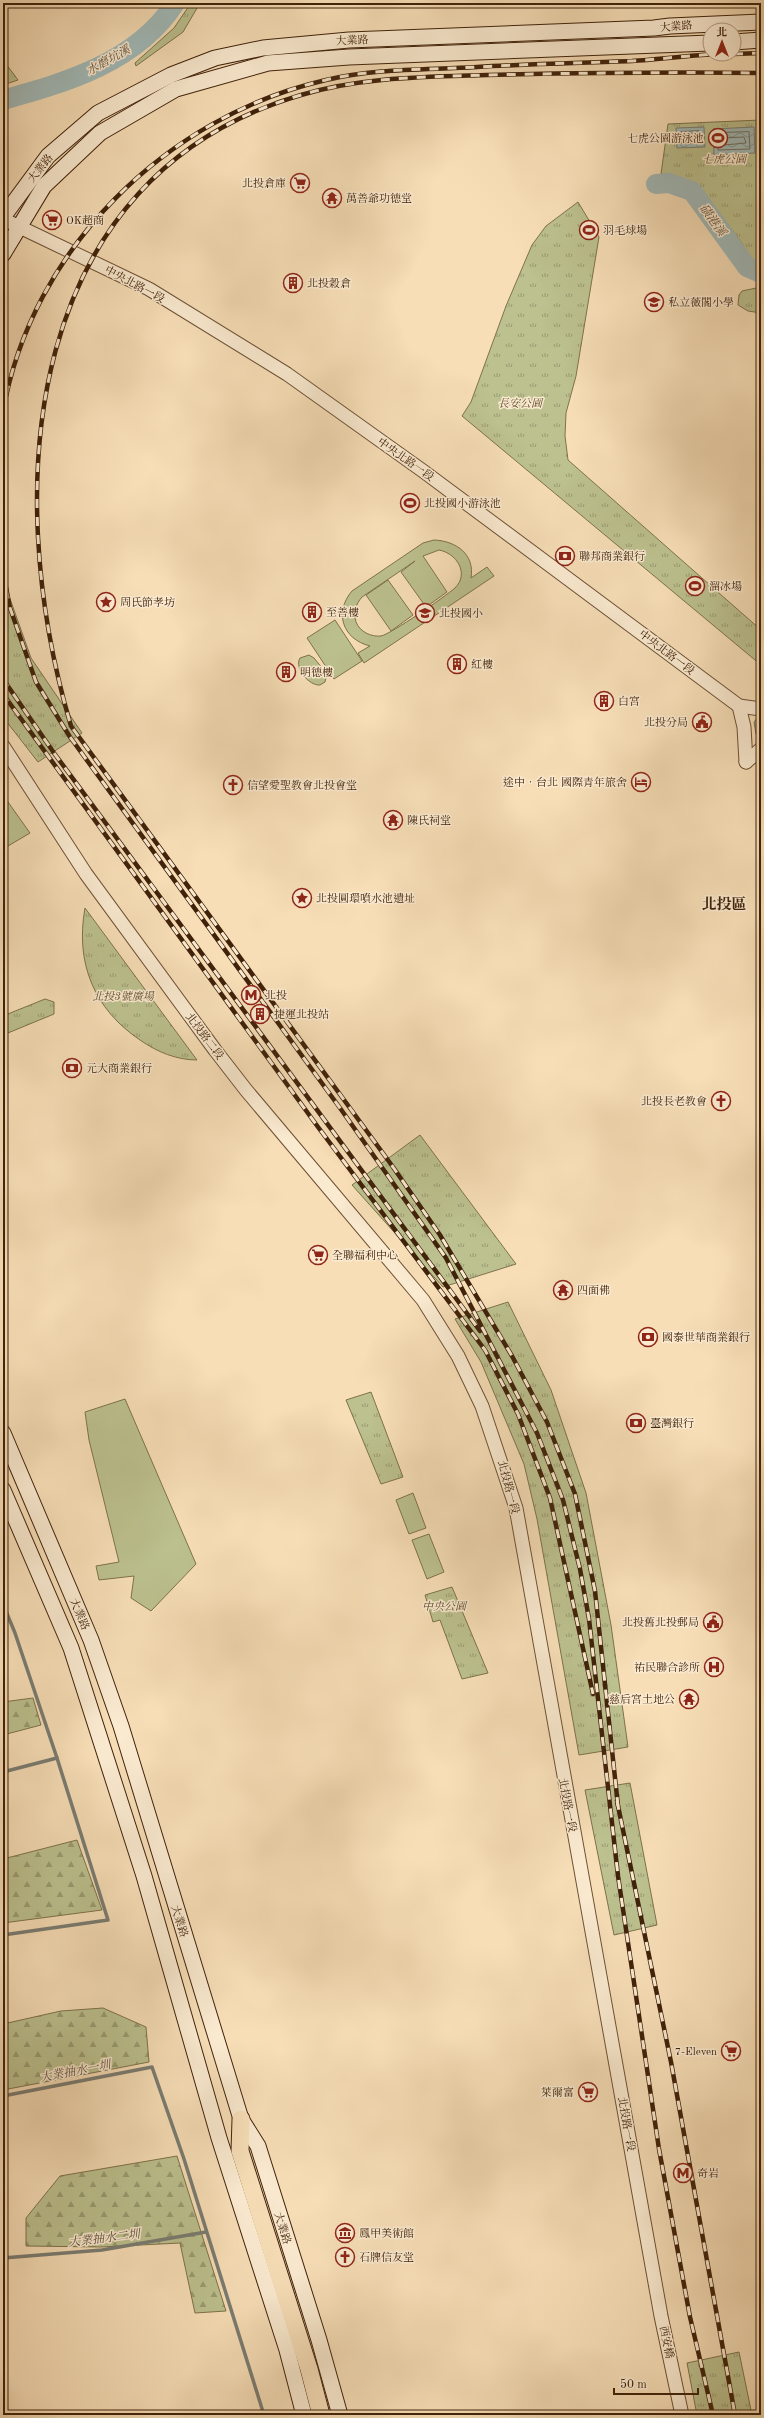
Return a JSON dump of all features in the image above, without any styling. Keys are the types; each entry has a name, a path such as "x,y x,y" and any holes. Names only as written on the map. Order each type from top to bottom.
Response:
{"highway":[{"path":"241,2119 240,2150 283,2286 321,2415"}],"main road":[{"name":"大業路","path":"3,218 48,156 98,113 171,75 215,58 263,48 349,40 654,28 761,22"},
{"path":"742,41 761,40"},
{"name":"大業路","path":"3,254 18,226 44,186 100,133 176,89 268,63 349,57 702,43"},
{"name":"大業路","path":"3,1433 91,1640 111,1698 241,2119 258,2146 319,2340 340,2415"},
{"name":"大業路","path":"3,1490 71,1648 144,1876 219,2138 287,2350 304,2415"}],"street":[{"name":"中央北路一段","path":"3,218 149,288 287,374 424,471 738,706"},
{"path":"761,709 738,706 744,727 746,762 761,749"},
{"name":"北投路二段","path":"3,746 90,879 215,1050 246,1090 430,1309"},
{"name":"北投路一段","path":"430,1309 458,1356 482,1406 516,1508 661,2316"},
{"name":"西安橋","path":"661,2316 682,2415"}],"green space":[{"path":"191,3 200,3 183,32 136,66 135,63 174,28"},
{"path":"686,3 761,3 761,6 686,7"},
{"path":"3,60 18,80 3,85"},
{"name":"七虎公園","path":"761,120 761,270 749,268 743,245 698,184 661,174 668,124"},
{"name":"長安公園","path":"578,202 599,237 576,376 566,413 565,436 568,460 761,630 761,665 462,416 471,402 506,306 532,245 546,226"},
{"path":"761,287 761,313 748,311 738,305 739,295 742,291"},
{"path":"434,540 442,541 450,543 462,550 470,562 471,578 487,567 494,576 364,663 358,653 370,646 360,642 347,631 342,616 346,599 352,591 423,543","holes":["439,550 455,559 461,570 461,576 455,588 441,599 387,634 373,636 360,629 356,622 355,612 358,602 362,597 415,561 401,572 426,607 447,592 423,556"]},
{"path":"3,579 31,658 82,733 38,762 3,717"},
{"path":"388,580 413,615 391,631 366,595"},
{"path":"335,620 362,661 334,679 307,638"},
{"path":"309,655 314,658 327,674 325,682 320,685 316,685 307,680 299,667 300,658"},
{"path":"758,717 761,718 761,736 756,734 754,722"},
{"path":"3,795 30,833 3,849"},
{"name":"北投3號廣場","path":"85,908 197,1060 182,1059 153,1048 124,1028 111,1014 100,999 86,966 83,947"},
{"path":"45,999 54,1002 54,1014 3,1035 3,1016"},
{"path":"420,1135 516,1264 443,1287 352,1185"},
{"path":"508,1302 551,1390 586,1493 611,1625 628,1747 579,1755 537,1519 524,1464 481,1362 455,1319"},
{"path":"371,1392 403,1477 381,1484 346,1400"},
{"path":"125,1399 196,1564 151,1611 131,1598 134,1576 99,1580 96,1566 119,1562 89,1440 85,1412"},
{"path":"413,1493 426,1528 409,1534 396,1500"},
{"path":"429,1534 444,1572 427,1579 412,1540"},
{"name":"中央公園","path":"452,1587 488,1673 462,1679 440,1620 433,1622 425,1595"},
{"path":"33,1698 41,1725 3,1735 3,1702"},
{"path":"630,1783 657,1925 614,1935 585,1790"},
{"path":"77,1840 102,1910 3,1923 3,1859"},
{"path":"103,2008 146,2027 149,2062 3,2090 3,2024 61,2011"},
{"path":"177,2156 226,2311 195,2313 180,2243 101,2247 26,2246 26,2218 60,2176"},
{"path":"739,2352 752,2415 697,2415 687,2363"}],"water":[{"path":"704,127 705,147 677,148 676,128"},
{"path":"754,127 755,153 714,155 713,129"}],"waterway":[{"name":"水磨坑溪","path":"3,100 52,86 76,77 121,55 141,41 159,23 175,3"},
{"name":"磺港溪","path":"656,184 669,183 692,191 747,267 761,273"},
{"path":"3,1604 15,1633 57,1758 108,1920 3,1935"},
{"path":"3,1772 57,1758"},
{"name":"大業抽水一圳","path":"3,2096 152,2067 184,2159 264,2415"},
{"name":"大業抽水二圳","path":"3,2258 102,2250 206,2232"}],"railway":[{"path":"742,54 761,53"},
{"path":"3,412 18,352 43,296 76,245 115,198 161,158 212,124 268,98 326,80 363,73 535,64 632,61 702,55"},
{"path":"618,1806 595,1591 575,1494 547,1422 512,1356 440,1235 393,1167 71,726 49,633 38,538 40,442 56,351 88,267 138,194 209,136 301,95 324,89 370,81 417,77 487,75 761,73"},
{"path":"3,572 10,608 36,682 70,737 340,1108 446,1258 537,1433 563,1500 580,1569 589,1619 618,1876 659,2149 690,2317 713,2415"},
{"path":"3,679 54,753 480,1331"},
{"path":"3,694 318,1127 485,1350 518,1414 550,1498 593,1694"},
{"path":"617,1801 671,2062 735,2415"}],"place":[{"name":"七虎公園游泳池","path":"718,138"},
{"name":"北投倉庫","path":"300,183"},
{"name":"萬善爺功德堂","path":"332,198"},
{"name":"OK超商","path":"52,220"},
{"name":"羽毛球場","path":"589,230"},
{"name":"北投穀倉","path":"293,283"},
{"name":"私立薇閣小學","path":"654,302"},
{"name":"北投國小游泳池","path":"410,503"},
{"name":"聯邦商業銀行","path":"565,556"},
{"name":"溜冰場","path":"695,586"},
{"name":"周氏節孝坊","path":"106,602"},
{"name":"至善樓","path":"312,612"},
{"name":"北投國小","path":"425,613"},
{"name":"紅樓","path":"457,664"},
{"name":"明德樓","path":"286,672"},
{"name":"白宮","path":"604,701"},
{"name":"北投分局","path":"702,722"},
{"name":"途中．台北 國際青年旅舍","path":"641,782"},
{"name":"信望愛聖教會北投會堂","path":"233,785"},
{"name":"陳氏祠堂","path":"393,820"},
{"name":"北投圓環噴水池遺址","path":"302,898"},
{"name":"北投","path":"251,995"},
{"name":"捷運北投站","path":"260,1014"},
{"name":"元大商業銀行","path":"72,1068"},
{"name":"北投長老教會","path":"721,1101"},
{"name":"全聯福利中心","path":"318,1255"},
{"name":"四面佛","path":"563,1290"},
{"name":"國泰世華商業銀行","path":"648,1337"},
{"name":"臺灣銀行","path":"636,1423"},
{"name":"北投舊北投郵局","path":"713,1622"},
{"name":"祐民聯合診所","path":"714,1667"},
{"name":"慈后宮土地公","path":"689,1699"},
{"name":"7-Eleven","path":"731,2051"},
{"name":"萊爾富","path":"588,2092"},
{"name":"奇岩","path":"683,2173"},
{"name":"鳳甲美術館","path":"345,2233"},
{"name":"石牌信友堂","path":"345,2257"}],"district":[{"name":"北投區","path":"724,904"}]}
